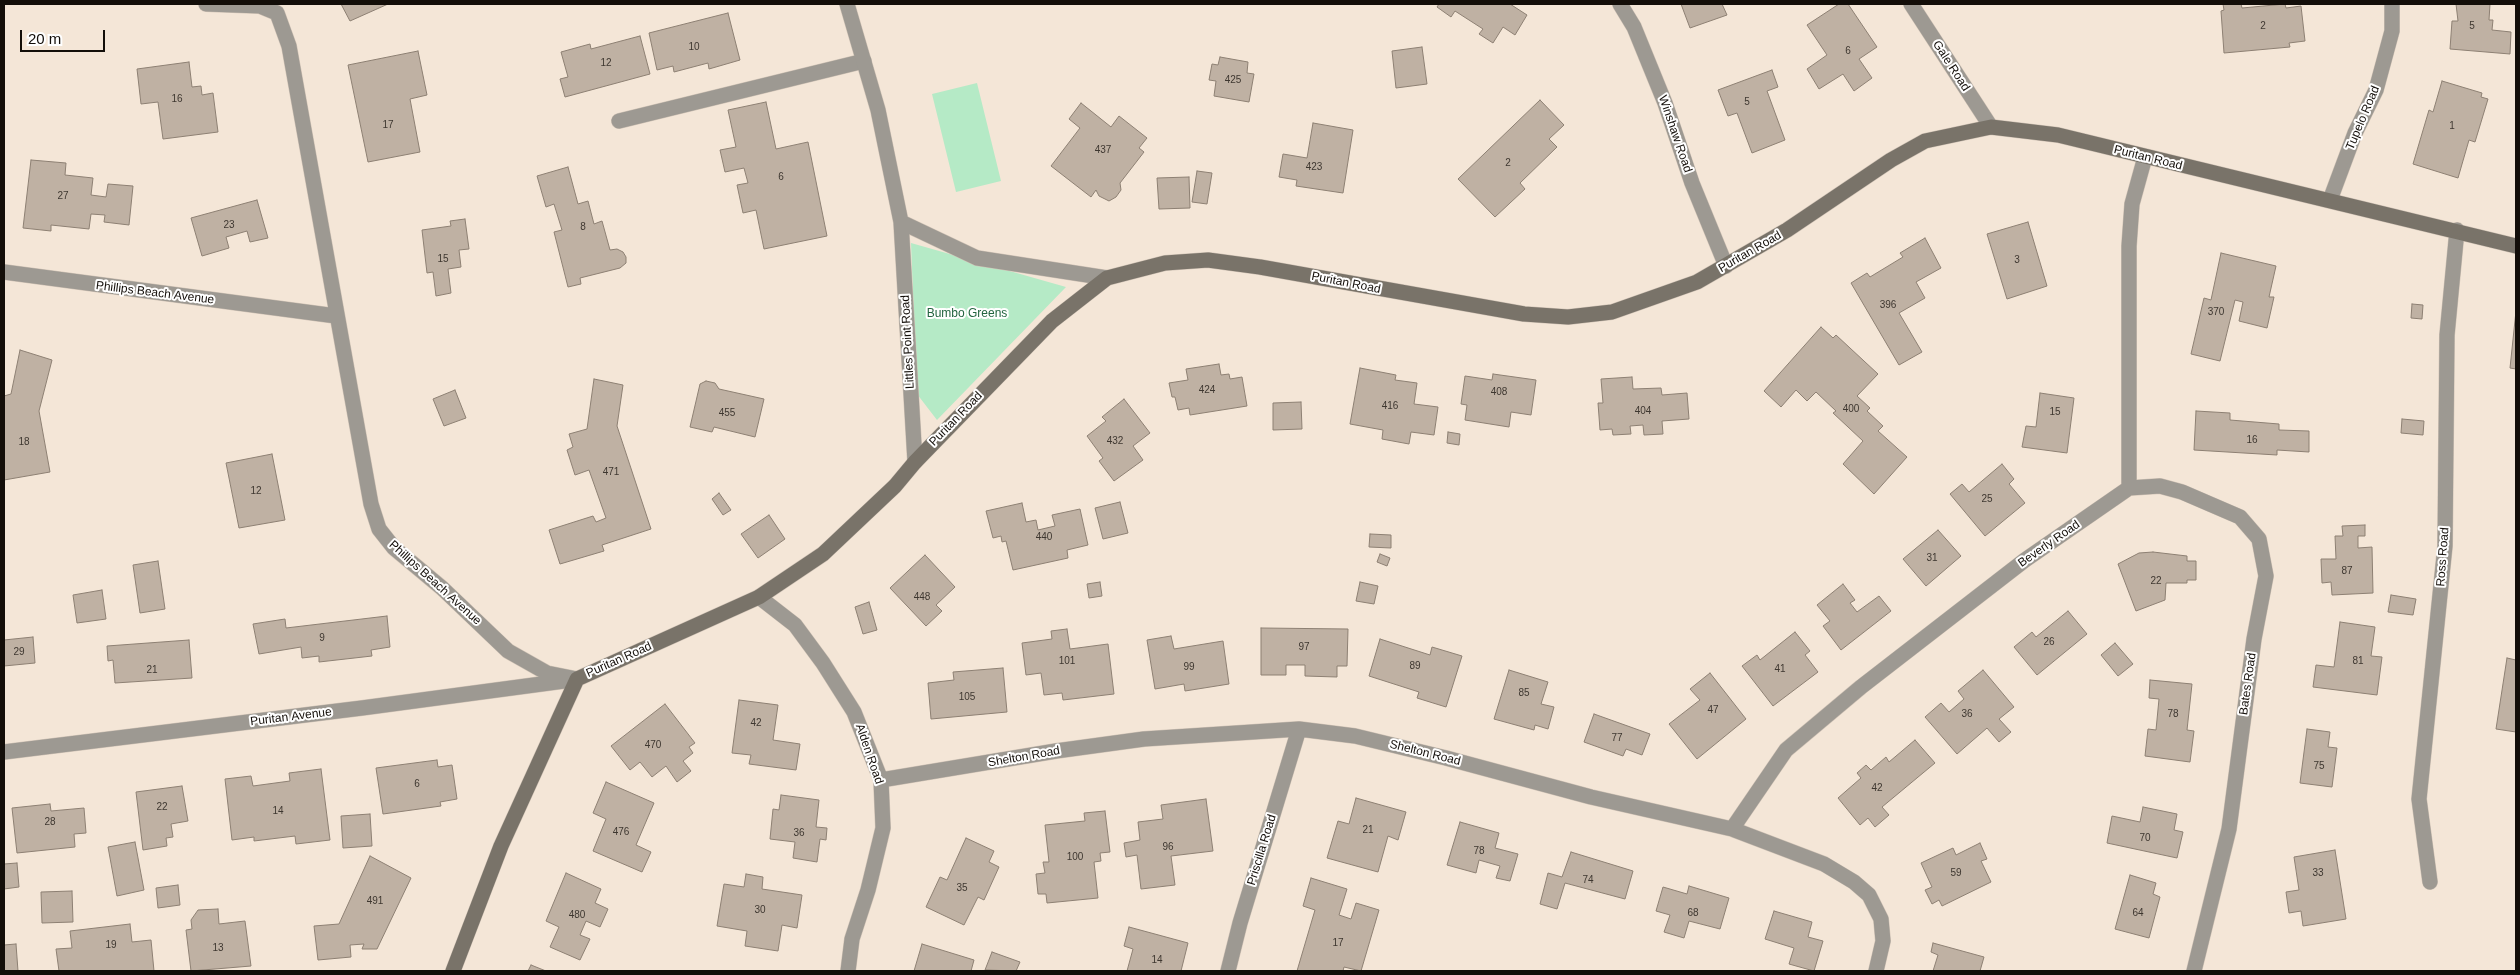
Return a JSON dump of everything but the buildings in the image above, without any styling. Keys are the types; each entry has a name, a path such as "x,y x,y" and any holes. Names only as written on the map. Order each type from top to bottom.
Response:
{"street":[{"name":"Phillips Beach Avenue","path":"206,4 260,6 277,13 289,46 370,504 380,529 394,548 442,588 508,651 547,673 577,679"},
{"name":"Littles Point Road","path":"846,4 878,110 901,222 915,462"},
{"name":"Winshaw Road","path":"1620,4 1634,27 1665,103 1692,184 1726,266"},
{"name":"Gale Road","path":"1911,4 1991,127"},
{"name":"Tupelo Road","path":"2330,200 2355,133 2376,90 2392,32 2392,4"},
{"path":"619,121 864,61"},
{"name":"Puritan Road","path":"453,971 501,846 577,679 759,597 823,554 895,486 915,462 1052,321 1107,278 1165,263 1208,260 1260,267 1524,314 1568,317 1612,312 1672,292 1726,266 1787,230 1891,160 1925,141 1991,127 2058,135 2457,230 2516,246"},
{"path":"2129,488 2129,246 2132,204 2145,157"},
{"path":"901,222 977,258 1107,278"},
{"name":"Ross Road","path":"2430,882 2419,799 2445,546 2447,335 2457,230"},
{"name":"Phillips Beach Avenue","path":"4,272 336,316"},
{"name":"Bates Road","path":"2129,488 2160,486 2182,492 2240,518 2259,539 2266,576 2254,639 2228,829 2194,971"},
{"name":"Beverly Road","path":"1732,829 1786,750 1861,687 2025,560 2129,488"},
{"name":"Alden Road","path":"759,597 795,625 823,662 854,712 881,780 883,828 868,890 852,939 848,971"},
{"name":"Puritan Avenue","path":"4,752 362,708 577,679"},
{"name":"Shelton Road","path":"881,780 1056,751 1144,739 1299,729 1355,736 1446,758 1590,797 1732,829 1824,864 1854,882 1868,895 1881,919 1883,941 1876,971"},
{"name":"Priscilla Road","path":"1228,971 1240,923 1299,729"}],"green space":[{"path":"977,83 1001,181 956,192 932,94"},
{"name":"Bumbo Greens","path":"911,243 1066,287 937,420 917,394"}]}
